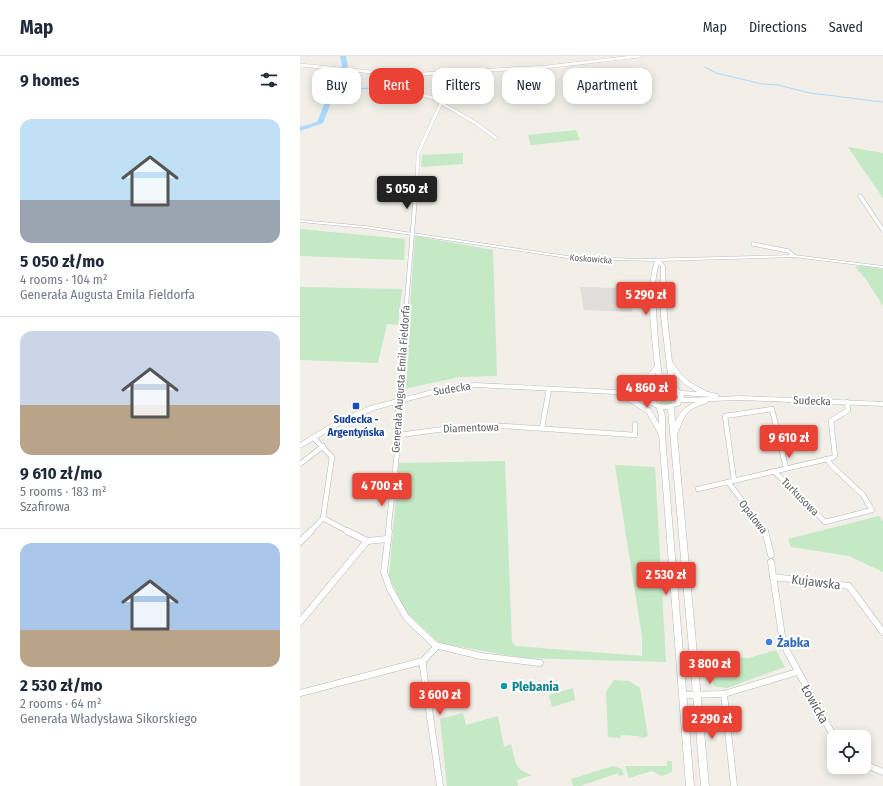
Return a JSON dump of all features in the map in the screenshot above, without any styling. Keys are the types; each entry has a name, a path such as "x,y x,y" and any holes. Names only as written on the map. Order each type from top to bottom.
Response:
{"street":[{"path":"424,73 546,67 640,56"},
{"path":"300,65 344,71 369,72"},
{"path":"441,104 474,122 496,138"},
{"name":"Generała Augusta Emila Fieldorfa","path":"437,646 406,617 390,589 384,572 399,435 411,233 417,189 418,153 441,104"},
{"path":"860,196 883,230"},
{"name":"Koskowicka","path":"300,221 411,233 574,258 658,260 794,256 883,267"},
{"path":"753,244 788,251 794,256"},
{"path":"663,266 674,259"},
{"path":"646,260 654,266"},
{"path":"660,385 654,302 654,266 658,260 663,266 663,309 672,386"},
{"path":"670,362 678,376 687,384 710,397"},
{"path":"615,392 643,384 651,377 658,366"},
{"path":"660,385 672,386 680,393 680,400 671,407 659,406 653,402 650,397 652,389 660,385"},
{"name":"Sudecka","path":"300,446 313,437 358,414 400,400 465,386 615,392 650,397"},
{"path":"542,428 549,389"},
{"name":"Sudecka","path":"615,392 652,389"},
{"path":"615,392 640,404 649,411 662,436"},
{"name":"Sudecka","path":"680,393 710,397 883,404"},
{"path":"674,436 680,417 684,411 710,397"},
{"name":"Sudecka","path":"680,400 710,397"},
{"path":"698,488 835,456 831,421 848,410 847,402"},
{"path":"659,406 662,416 662,436 690,786"},
{"path":"671,407 670,414 674,436 706,786"},
{"path":"734,480 725,416 772,409 786,468"},
{"name":"Diamentowa","path":"399,435 460,427 542,428 635,435 635,424"},
{"path":"300,542 323,518 332,457 324,446 313,437"},
{"path":"300,464 324,446"},
{"name":"Turkusowa","path":"774,471 825,522 872,510 863,495 831,466 827,459"},
{"name":"Opalowa","path":"728,482 740,500 764,529 768,537 771,556"},
{"path":"323,518 367,541 387,539"},
{"path":"300,622 367,541"},
{"path":"770,562 773,577"},
{"name":"Kujawska","path":"773,577 849,586 883,632"},
{"name":"Łowicka","path":"773,577 782,636 797,672 830,730"},
{"path":"300,693 424,661 437,646 481,656 540,663"},
{"path":"424,661 423,672 440,786"},
{"path":"683,695 724,694 797,672"},
{"path":"724,694 734,786"},
{"path":"871,767 883,772"}],"shaded area":[{"path":"580,287 621,288 633,297 632,312 584,310"}],"green space":[{"path":"576,130 580,140 531,145 528,135"},
{"path":"848,147 883,153 883,198"},
{"path":"463,153 463,164 421,167 422,155"},
{"path":"300,229 405,239 404,260 300,256"},
{"path":"415,236 493,250 497,376 459,377 404,389"},
{"path":"862,266 883,269 883,306 865,278 855,267"},
{"path":"300,287 402,289 398,325 387,324 378,363 300,360"},
{"path":"666,389 673,394 674,397 669,404 666,405 659,400 658,397 663,390"},
{"path":"505,461 512,642 516,646 642,656 642,637 615,465 655,467 666,662 523,658 439,643 404,610 389,576 399,463"},
{"path":"879,516 883,521 883,572 849,556 791,547 788,539"},
{"path":"776,650 785,667 727,688 714,686 709,657 749,658"},
{"path":"614,680 629,681 640,688 648,736 642,738 638,736 621,735 620,738 608,737 606,692"},
{"path":"573,688 575,700 552,707 549,695"},
{"path":"463,713 466,725 498,716 504,747 511,744 518,767 526,773 532,775 517,780 518,786 447,786 440,719"},
{"path":"667,761 672,761 672,772 662,776 652,771 629,778 625,766 667,766"},
{"path":"613,766 622,769 624,775 619,776 618,773 580,786 573,786 571,779"}],"waterway":[{"path":"300,129 320,123 333,90 333,77 345,66 343,56"},
{"path":"705,67 716,73 762,84 778,85 810,93 883,102"},
{"path":"361,89 369,88"}],"place":[{"name":"Sudecka - Argentyńska","path":"356,406"},
{"name":"Żabka","path":"769,642"},
{"name":"Plebania","path":"504,686"}]}
